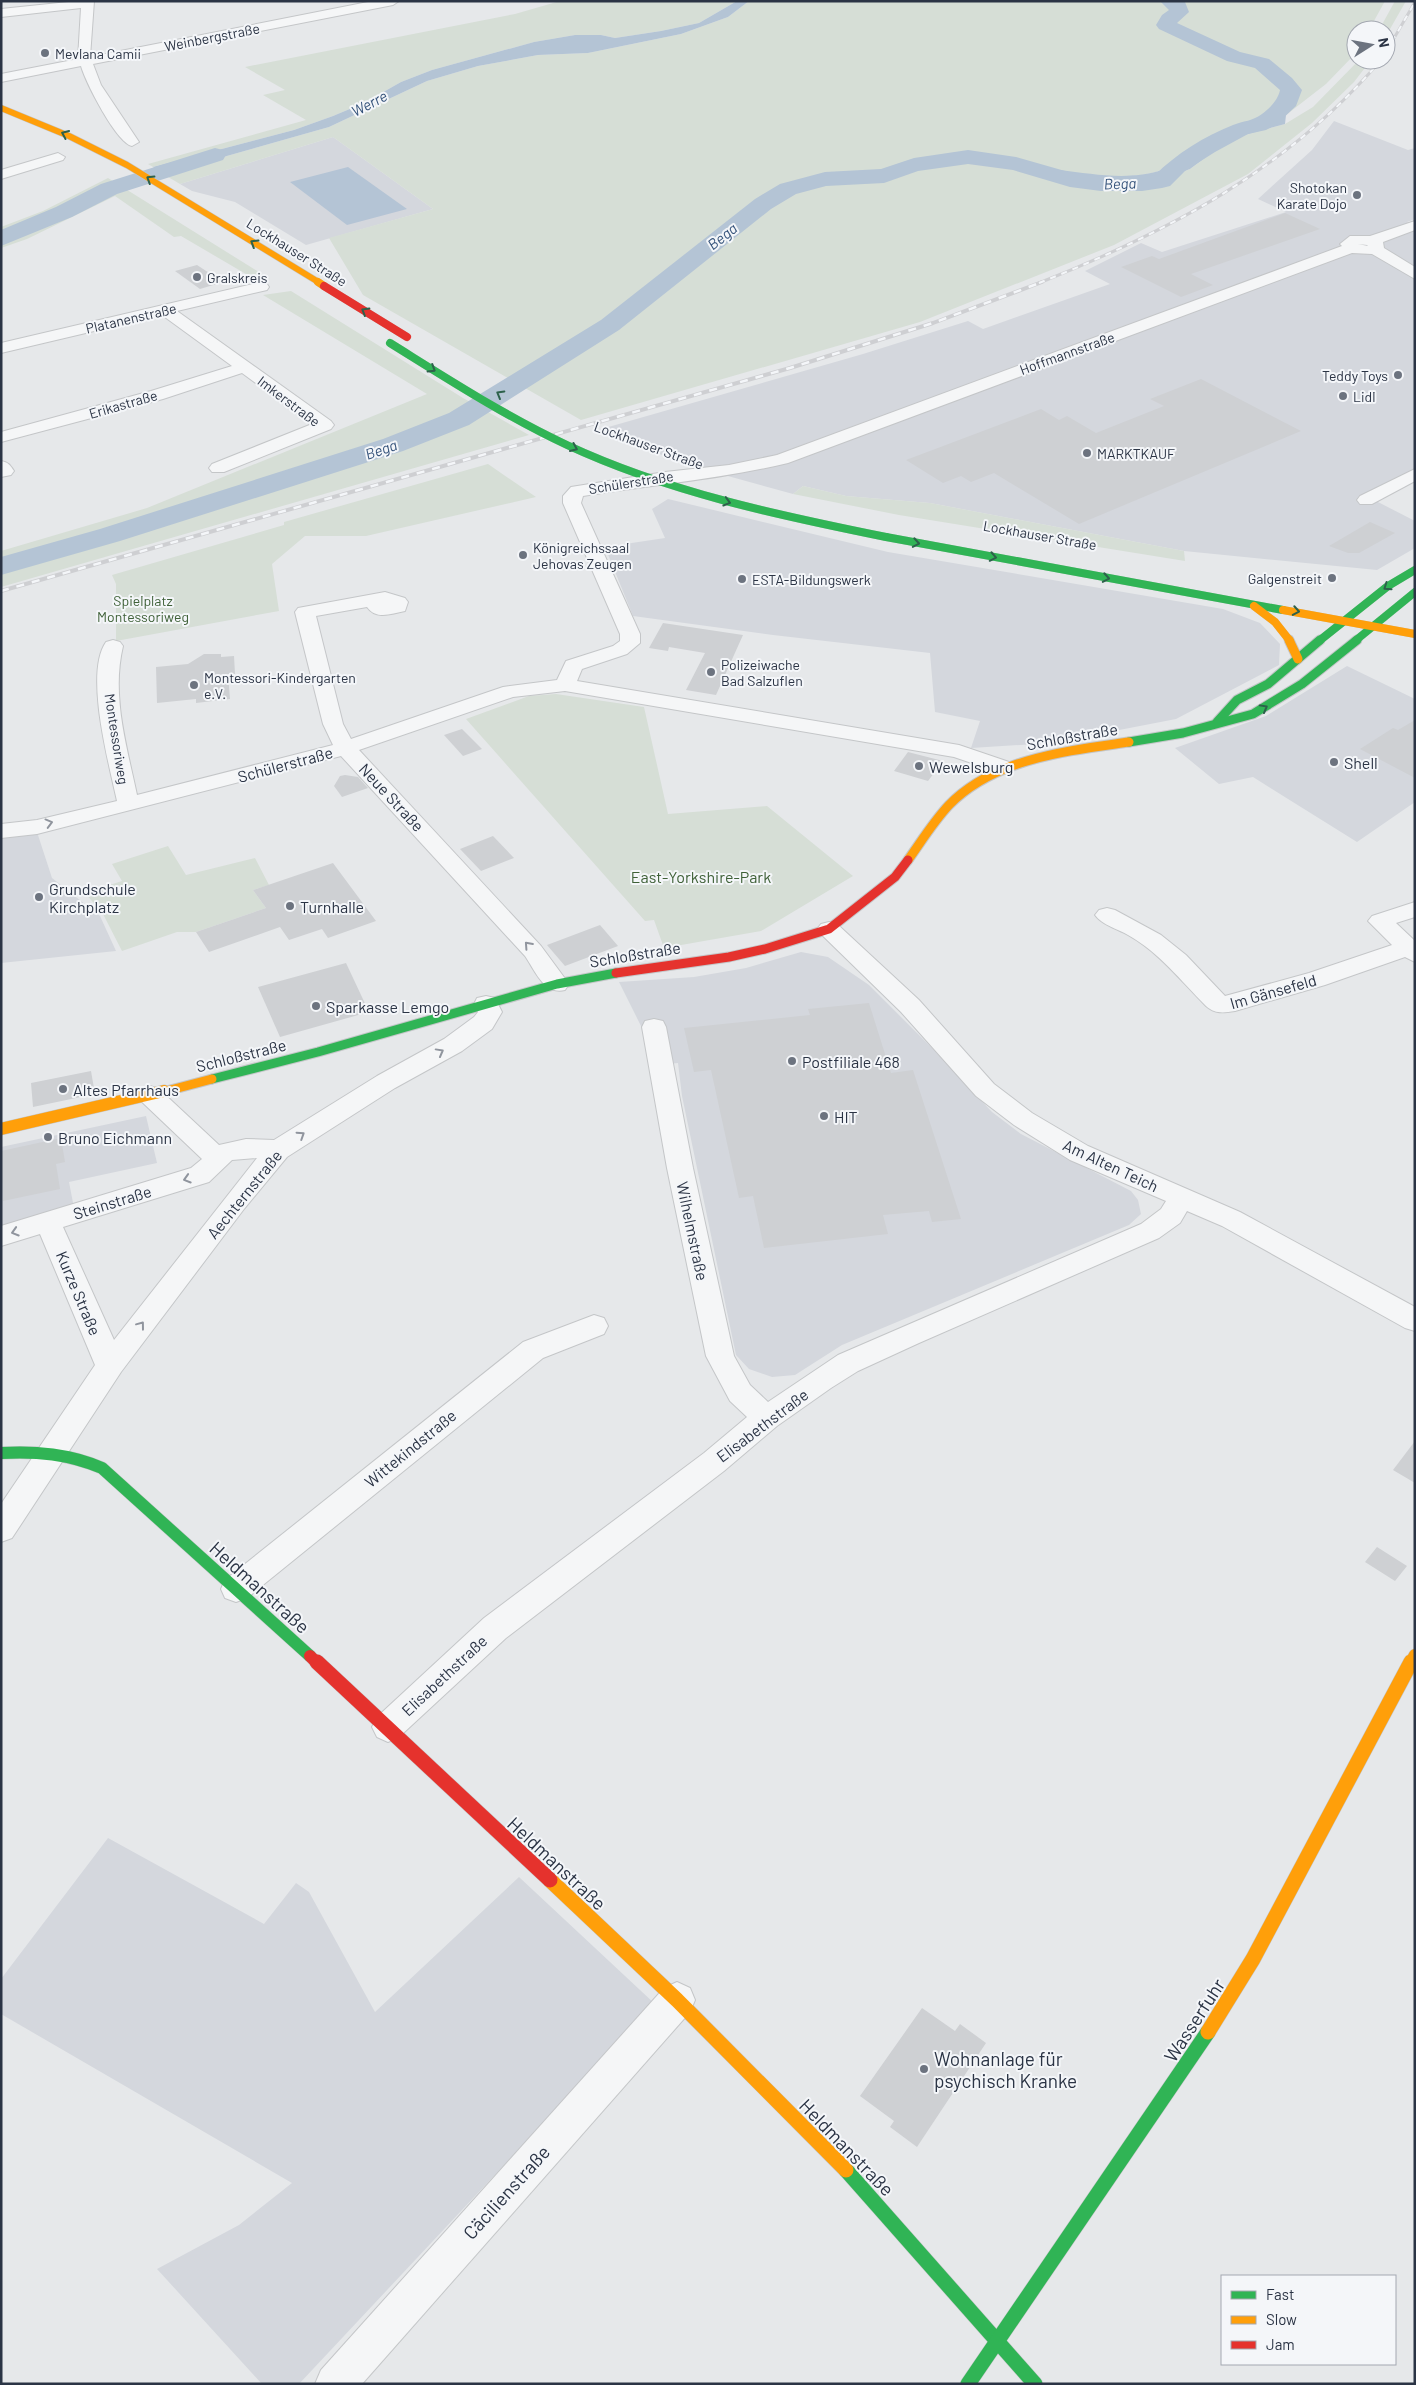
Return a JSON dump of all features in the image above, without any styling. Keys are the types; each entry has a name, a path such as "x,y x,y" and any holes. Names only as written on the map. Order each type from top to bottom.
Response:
{"main road":[{"name":"Lockhauser Straße","path":"1,108 69,136 127,164 411,339"},
{"path":"1,120 64,154"},
{"name":"Lockhauser Straße","path":"386,340 512,417 594,457 648,478 761,511 886,538 1415,634"},
{"name":"Lockhauser Straße","path":"657,466 708,483"},
{"path":"733,491 838,515"},
{"path":"1218,722 1237,700 1268,684 1361,606 1415,570"},
{"name":"Schloßstraße","path":"1,1129 150,1095 318,1052 557,984 592,976 729,957 765,949 829,929 895,877 954,800 1004,768 1037,757 1182,733 1253,714 1276,702 1302,684 1415,592"},
{"path":"1249,603 1283,627 1293,643 1298,659"},
{"path":"1344,603 1406,617"},
{"name":"Heldmanstraße","path":"1,1453 54,1451 79,1456 102,1468 236,1588 388,1727 677,2000 851,2175 1035,2384"},
{"name":"Wasserfuhr","path":"968,2384 1202,2042 1253,1959 1415,1655"}],"street":[{"name":"Weinbergstraße","path":"1,78 393,1"},
{"path":"1,12 88,3 83,55 94,85 132,142"},
{"path":"1,175 64,154"},
{"path":"1415,225 1373,245 1415,274"},
{"name":"Hoffmannstraße","path":"782,459 1352,248 1348,244 1351,240 1373,245"},
{"name":"Platanenstraße","path":"1,348 261,287"},
{"name":"Imkerstraße","path":"165,310 325,425 218,468"},
{"name":"Erikastraße","path":"1,437 157,395 244,367"},
{"name":"Schülerstraße","path":"565,685 573,665 620,650 630,643 630,634 584,533 572,503 572,496 577,491 584,489 690,473 730,470 782,459"},
{"path":"1366,500 1415,474"},
{"name":"Neue Straße","path":"374,600 305,612 333,724 345,748 533,950 557,984"},
{"name":"Montessoriweg","path":"113,646 108,657 112,723 128,803"},
{"name":"Schülerstraße","path":"1,830 37,827 294,763 345,748 510,691 565,685 959,751 1004,768"},
{"name":"Im Gänsefeld","path":"1107,914 1138,928 1178,960 1209,996 1220,1005 1235,1003 1411,951 1380,921 1415,909"},
{"name":"Am Alten Teich","path":"829,929 910,1006 985,1090 1023,1119 1079,1153 1231,1219 1415,1320"},
{"name":"Aechternstraße","path":"1,1529 111,1364 235,1202 278,1150 386,1082 453,1044 483,1023 490,1012 486,1004"},
{"name":"Wilhelmstraße","path":"654,1027 680,1168 720,1356 740,1393 767,1418"},
{"path":"150,1095 217,1158"},
{"name":"Steinstraße","path":"1,1236 200,1175 213,1166 217,1158 228,1152 255,1148 278,1150"},
{"name":"Elisabethstraße","path":"388,1727 495,1628 714,1462 767,1418 848,1363 1150,1231 1170,1216 1181,1197"},
{"name":"Kurze Straße","path":"48,1222 100,1340 104,1354 111,1364"},
{"name":"Wittekindstraße","path":"236,1588 533,1350 594,1326"},
{"name":"Cäcilienstraße","path":"335,2384 677,2000"}],"shaded area":[{"path":"1334,121 1408,150 1415,148 1415,219 1407,222 1415,225 1415,481 1376,501 1415,521 1415,548 1377,570 1184,551 930,503 846,496 803,486 793,494 688,465 598,430 863,354 968,321 983,329 1110,284 1085,271 1141,243 1162,252 1286,212 1258,199 1312,150"},
{"path":"333,137 433,209 306,245 235,202 192,191 180,184"},
{"path":"668,499 888,552 1223,609 1260,623 1280,644 1279,665 1176,719 1052,743 971,748 980,721 935,712 930,653 773,635 633,616 605,547 665,538 652,509"},
{"path":"1347,666 1415,699 1415,802 1357,842 1253,777 1219,784 1175,748 1266,716"},
{"name":"Grundschule Kirchplatz","path":"37,832 52,878 100,916 116,951 1,963 1,836"},
{"path":"801,952 828,957 869,985 992,1112 1021,1134 1131,1191 1138,1200 1141,1214 1129,1225 842,1345 795,1375 772,1377 749,1369 736,1355 682,1096 678,1063 649,1066 642,1028 619,982 694,977 746,968"},
{"path":"146,1116 157,1163 69,1182 74,1208 1,1228 1,1147"},
{"path":"108,1838 264,1924 296,1883 309,1892 375,2012 519,1877 655,2004 299,2384 262,2384 157,2269 239,2225 292,2183 1,2014 1,1979"}],"green space":[{"path":"560,1 737,1 699,23 615,38 601,35 575,35 534,42 432,70 401,82 364,103 294,130 153,167 148,164 306,120 263,95 285,90 245,67 515,14"},
{"path":"749,1 1385,1 1375,20 1346,20 1346,63 1326,84 1286,115 1272,120 1234,127 1162,170 1149,174 1107,176 1052,173 1104,182 1164,178 1190,169 1230,139 1285,124 1313,107 1349,70 1363,70 1354,82 1312,123 1248,174 1114,245 920,322 581,420 363,295 329,238 433,209 333,137 180,184 163,174 329,127 427,81 478,66 538,55 588,53 681,34 728,17"},
{"path":"1395,1 1406,1 1395,20 1385,20"},
{"path":"108,178 270,279 251,277 181,236 174,237 115,196 27,239 1,248 1,227 43,211"},
{"path":"291,291 463,398 529,435 1,587 1,551 147,508 427,394 263,295"},
{"name":"Spielplatz Montessoriweg","path":"488,464 536,497 366,536 305,536 272,564 279,611 116,641 116,584 112,575 284,525 284,522"},
{"path":"803,486 846,496 930,503 1184,551 1185,561 899,515 793,494"},
{"name":"East-Yorkshire-Park","path":"556,694 644,707 668,814 767,806 853,876 761,931 664,948 654,920 645,921 466,719 529,696"},
{"path":"168,846 186,875 255,858 269,885 253,890 266,908 196,932 177,932 122,951 103,914 85,893 122,881 112,864"}],"water":[{"path":"737,1 749,1 728,17 681,34 588,53 538,55 478,66 427,81 329,127 163,174 153,167 294,130 364,103 401,82 432,70 534,42 575,35 601,35 615,38 699,23"},
{"path":"1286,115 1285,124 1230,139 1190,169 1164,178 1104,182 1051,173 1060,170 1124,176 1162,170 1234,127 1272,120"},
{"path":"348,167 407,209 347,225 290,182"}],"building":[{"path":"1285,213 1320,229 1191,274 1213,285 1181,297 1121,267 1152,256 1159,259"},
{"name":"Gralskreis","path":"197,265 223,282 200,289 175,271"},
{"name":"MARKTKAUF","path":"1201,379 1301,431 1079,524 994,473 971,482 961,476 943,483 906,460 1041,409 1059,420 1067,416 1096,433 1164,406 1150,399"},
{"path":"1370,522 1395,533 1359,553 1348,553 1329,546"},
{"name":"Polizeiwache Bad Salzuflen","path":"663,623 743,635 716,695 686,690 705,653 669,647 668,651 649,648"},
{"name":"Montessori-Kindergarten e.V.","path":"204,654 221,654 221,657 234,656 235,674 228,674 230,699 196,703 196,699 157,703 156,667 188,664"},
{"path":"1415,720 1415,778 1360,749 1393,728 1398,730"},
{"path":"462,729 482,749 463,756 444,735"},
{"name":"Wewelsburg","path":"908,752 943,761 928,781 894,771"},
{"path":"340,776 358,777 368,788 342,797 334,786"},
{"path":"493,836 514,858 481,871 460,849"},
{"name":"Turnhalle","path":"333,863 376,921 328,938 322,929 289,940 280,927 209,952 196,932 266,908 253,890"},
{"path":"600,925 618,946 565,966 547,945"},
{"name":"Sparkasse Lemgo","path":"346,963 369,1012 280,1037 258,987"},
{"name":"HIT","path":"869,1003 891,1073 913,1070 961,1219 932,1222 929,1211 883,1215 888,1234 764,1248 753,1196 739,1198 711,1070 694,1072 684,1028 810,1015 808,1009"},
{"name":"Altes Pfarrhaus","path":"91,1071 95,1094 33,1107 31,1083"},
{"path":"61,1138 65,1162 56,1164 60,1189 3,1201 1,1151"},
{"path":"1415,1441 1415,1483 1393,1470"},
{"path":"1377,1547 1407,1566 1395,1581 1365,1562"},
{"name":"Wohnanlage für psychisch Kranke","path":"922,2008 955,2031 960,2024 986,2043 917,2147 890,2127 894,2121 860,2096"}],"waterway":[{"name":"Bega","path":"1,566 110,535 393,445 459,419 610,325 763,204 788,189 825,179 884,176 914,165 968,157 1016,164 1070,180 1101,184 1142,184 1162,181 1177,166 1207,147 1241,129 1258,125 1269,119 1288,101 1291,90 1285,82 1268,71 1262,63 1234,57 1166,25 1169,19 1179,12 1178,6 1170,1"},
{"name":"Werre","path":"1,239 64,212 109,189 215,155"}],"railway":[{"path":"1396,35 1415,2"},
{"path":"1039,283 1135,242 1224,193 1266,165 1307,134 1345,99 1372,70"},
{"path":"1,591 790,368 933,323 1042,282"}],"traffic: fast":[{"path":"390,343 521,422 605,462 724,501 886,537"},
{"path":"886,537 1283,610"},
{"path":"1217,722 1237,700 1268,684 1343,620 1388,586 1415,570"},
{"path":"1129,742 1183,733 1253,714 1302,684 1415,592"},
{"path":"212,1079 318,1052 557,984 616,973"},
{"path":"1,1453 53,1453 77,1458 102,1468 310,1656"},
{"path":"968,2384 1208,2032"},
{"path":"846,2170 1035,2384"}],"traffic: slow":[{"path":"1,108 69,136 127,165 324,286"},
{"path":"1254,606 1281,628 1298,659"},
{"path":"1283,610 1415,634"},
{"path":"908,860 949,805 994,774 1015,765 1059,753 1129,742"},
{"path":"1,1129 127,1101 212,1079"},
{"path":"1208,2032 1253,1959 1415,1655"},
{"path":"550,1880 677,2000 846,2170"}],"traffic: jam":[{"path":"324,286 407,337"},
{"path":"616,973 729,957 765,949 829,929 895,877 908,860"},
{"path":"310,1656 550,1880"}],"place":[{"name":"Mevlana Camii","path":"45,53"},
{"name":"Shotokan Karate Dojo","path":"1357,195"},
{"name":"Gralskreis","path":"197,277"},
{"name":"Teddy Toys","path":"1398,375"},
{"name":"Lidl","path":"1343,396"},
{"name":"MARKTKAUF","path":"1087,453"},
{"name":"Königreichssaal Jehovas Zeugen","path":"523,555"},
{"name":"Galgenstreit","path":"1332,578"},
{"name":"ESTA-Bildungswerk","path":"742,579"},
{"name":"Polizeiwache Bad Salzuflen","path":"711,672"},
{"name":"Montessori-Kindergarten e.V.","path":"194,685"},
{"name":"Shell","path":"1334,762"},
{"name":"Wewelsburg","path":"919,766"},
{"name":"Grundschule Kirchplatz","path":"39,897"},
{"name":"Turnhalle","path":"290,906"},
{"name":"Sparkasse Lemgo","path":"316,1006"},
{"name":"Postfiliale 468","path":"792,1061"},
{"name":"Altes Pfarrhaus","path":"63,1089"},
{"name":"HIT","path":"824,1116"},
{"name":"Bruno Eichmann","path":"48,1137"},
{"name":"Wohnanlage für psychisch Kranke","path":"924,2069"}]}
